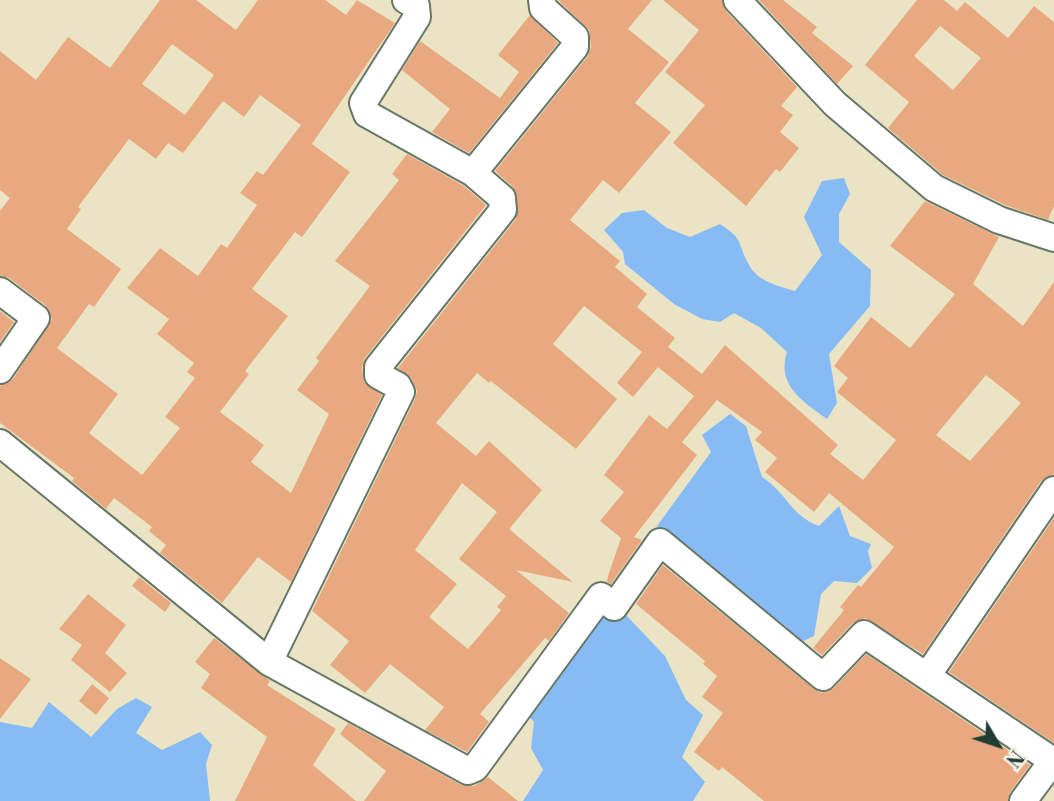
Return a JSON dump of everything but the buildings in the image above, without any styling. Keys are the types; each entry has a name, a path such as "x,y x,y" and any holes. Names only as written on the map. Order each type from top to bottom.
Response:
{"street":[{"path":"269,662 401,393 398,386 378,375 378,367 503,210 502,198 473,173 378,121 363,109 363,103 417,17 416,6 406,0"},
{"path":"473,173 575,47 575,37 543,8 542,0"},
{"path":"737,0 835,104 934,188 999,220 1054,238"},
{"path":"0,291 36,318 0,370"},
{"path":"2,450 269,662 468,771 475,768 601,596 614,607 660,542 823,677 864,634 1053,760 1023,801"},
{"path":"927,676 1054,490"}],"water":[{"path":"844,178 850,194 839,214 839,242 871,270 870,306 829,354 837,403 827,419 801,399 788,383 785,374 787,352 761,328 734,313 720,322 702,319 674,304 625,264 623,252 604,230 622,213 644,210 667,228 690,237 720,224 737,238 756,274 768,282 795,291 822,255 804,217 822,181"},
{"path":"730,414 746,426 762,477 778,490 795,510 819,526 839,506 850,536 871,544 868,551 872,568 857,583 834,581 821,594 814,636 795,645 787,627 735,593 657,526 711,452 702,435"},
{"path":"603,610 623,612 665,656 686,700 703,715 682,757 705,782 693,801 523,801 543,770 531,748 534,722 526,713"},
{"path":"136,698 152,707 136,733 162,750 200,732 212,745 206,764 210,801 0,801 0,722 32,728 49,702 91,737 117,709"}]}
